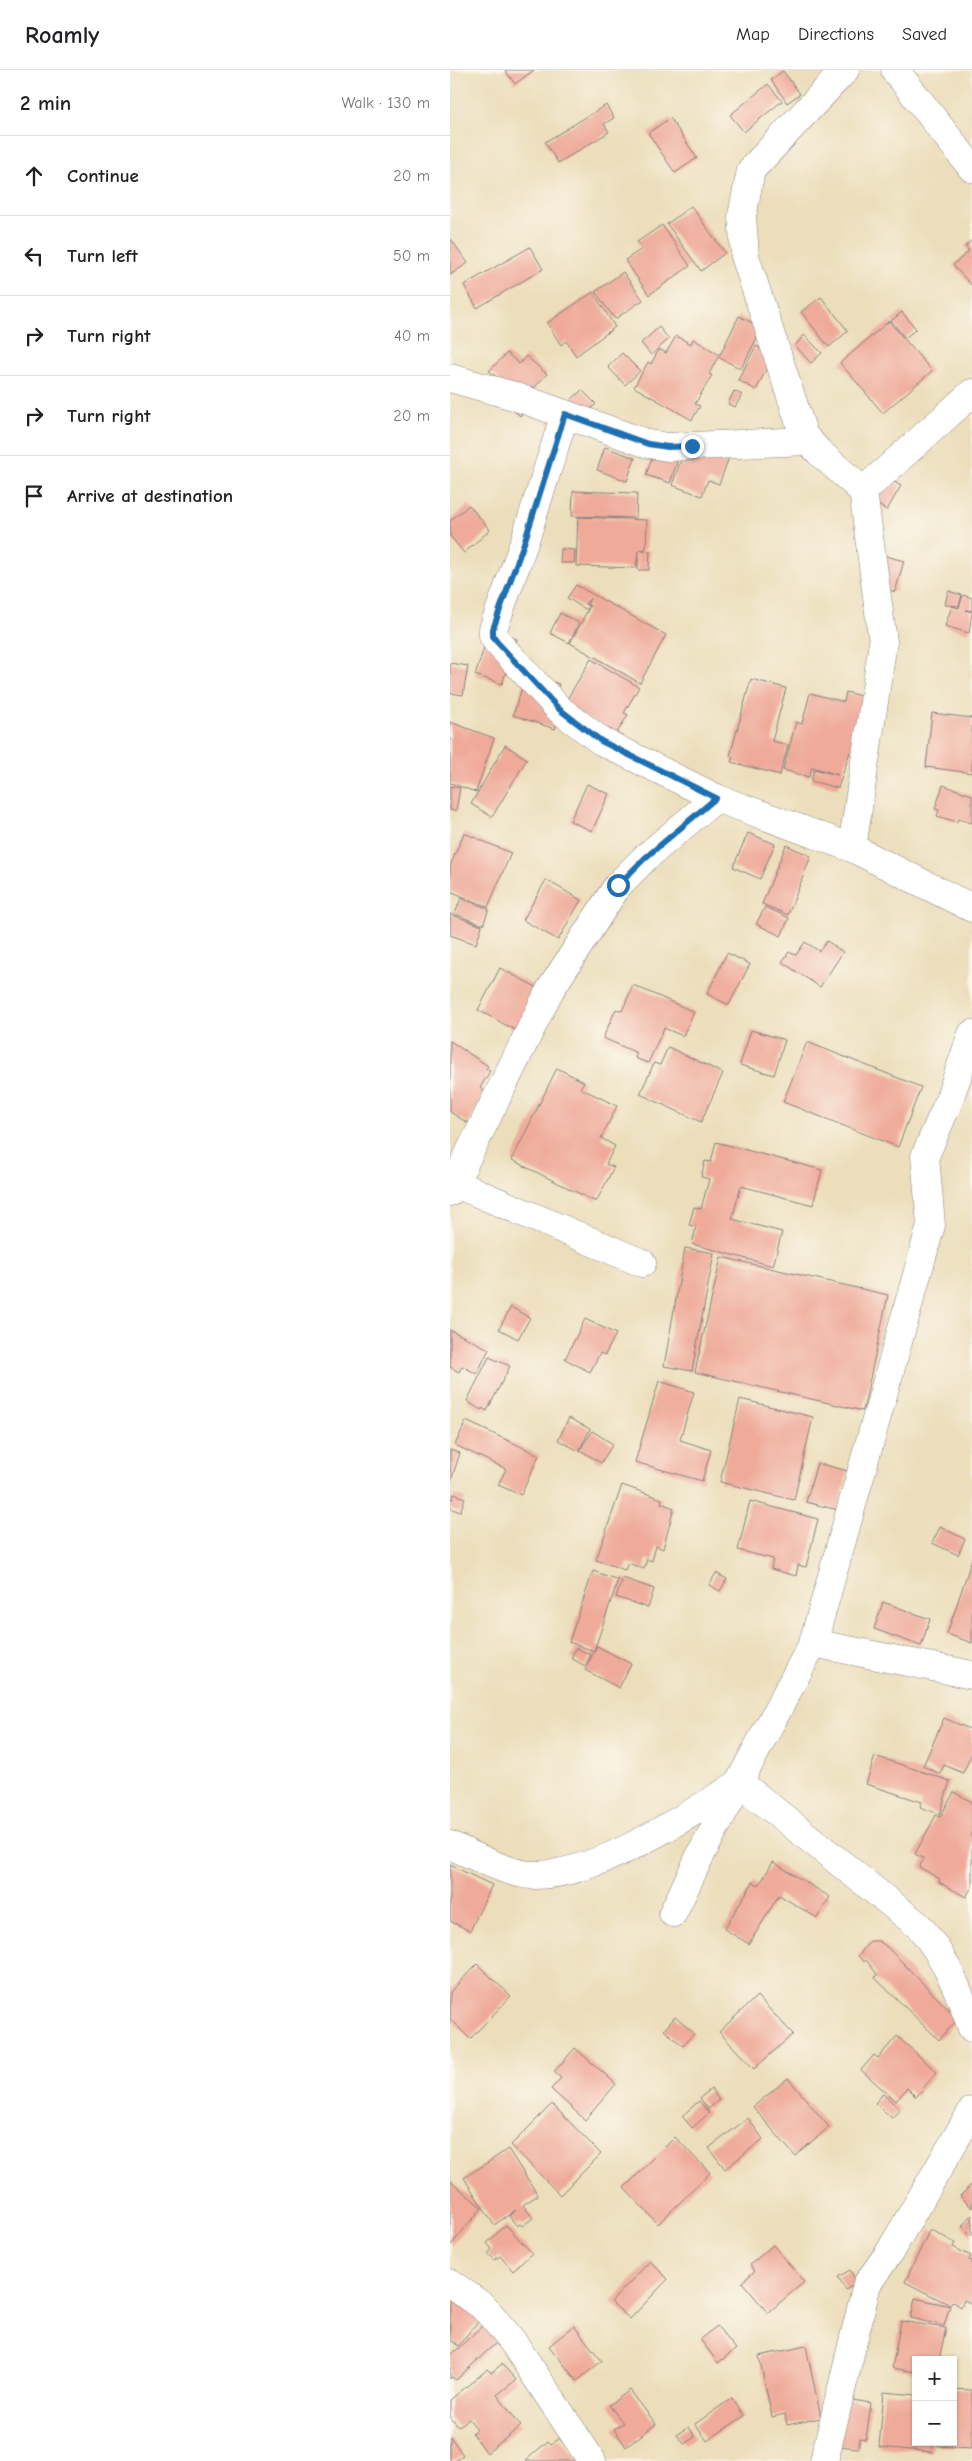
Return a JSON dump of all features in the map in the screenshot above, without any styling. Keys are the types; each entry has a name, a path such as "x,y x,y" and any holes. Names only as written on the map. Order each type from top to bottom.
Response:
{"street":[{"path":"845,70 752,170 742,216 746,256 804,436 863,492 883,642 852,848"},
{"path":"895,70 972,168"},
{"path":"450,378 514,396 648,444 668,447 809,441"},
{"path":"863,492 972,393"},
{"path":"565,414 525,540 493,629 493,636 559,709 601,741 716,798 852,848 972,908"},
{"path":"642,1263 452,1188 550,990 618,885 645,858 716,798"},
{"path":"673,1913 699,1858 813,1643 931,1225 925,1156 948,1103 972,1034"},
{"path":"813,1643 972,1675"},
{"path":"450,1845 488,1863 530,1875 557,1874 596,1861 648,1839 740,1783"},
{"path":"740,1783 919,1926 937,1947 959,1991 972,2028"},
{"path":"824,2461 867,2284 889,2253 972,2111"},
{"path":"450,2283 475,2300 490,2314 512,2342 592,2461"}],"building":[{"path":"505,70 534,70 515,84"},
{"path":"783,71 800,94 787,103 771,80"},
{"path":"768,84 782,101 744,132 730,115"},
{"path":"606,105 614,118 604,124 609,132 558,163 545,142"},
{"path":"670,118 697,158 675,173 648,133"},
{"path":"691,206 725,253 701,271 667,224"},
{"path":"662,225 690,266 649,295 625,260 642,249 637,242"},
{"path":"450,238 468,263 450,275"},
{"path":"972,240 972,286 953,265 969,251 965,246"},
{"path":"530,247 543,269 477,308 464,285"},
{"path":"623,272 643,300 615,319 595,292"},
{"path":"593,292 615,327 576,356 566,341 561,345 547,323"},
{"path":"821,297 848,331 829,347 801,312"},
{"path":"902,312 916,329 905,338 891,321"},
{"path":"739,316 762,328 741,369 718,357 709,374 712,375 695,404 700,406 692,420 634,387 648,362 651,364 659,349 666,353 676,336 691,344 693,339 720,355"},
{"path":"889,321 932,371 883,413 840,363"},
{"path":"659,327 669,339 651,355 641,343"},
{"path":"804,335 822,353 811,363 795,346"},
{"path":"756,346 773,356 756,390 738,380"},
{"path":"507,353 519,364 526,356 547,374 533,389 539,395 520,416 501,398 498,378 489,371"},
{"path":"622,353 640,371 625,385 608,367"},
{"path":"582,390 596,404 561,437 547,422"},
{"path":"734,391 742,395 735,407 728,404"},
{"path":"660,434 684,442 670,483 646,475"},
{"path":"686,446 730,455 719,484 708,480 702,496 672,485"},
{"path":"605,447 635,458 627,481 597,470"},
{"path":"884,476 901,486 887,510 870,500"},
{"path":"573,491 637,493 636,518 572,516"},
{"path":"469,505 490,530 464,553 450,536 450,521"},
{"path":"578,517 647,520 646,549 639,550 650,551 649,570 638,570 638,551 636,568 576,566"},
{"path":"561,549 575,550 574,563 560,563"},
{"path":"886,556 904,561 895,592 877,586"},
{"path":"576,585 666,635 640,683 570,643 590,606 587,605 589,606 587,610 567,598"},
{"path":"948,591 962,595 959,606 945,605"},
{"path":"963,595 972,598 972,611 966,610 972,612 969,633 945,626 952,606 959,608"},
{"path":"560,613 579,623 569,643 550,633"},
{"path":"490,630 517,639 502,684 475,675"},
{"path":"591,659 639,687 624,713 628,715 617,733 563,706"},
{"path":"450,663 468,666 463,695 450,693"},
{"path":"527,673 559,684 554,699 563,702 555,729 513,715"},
{"path":"751,679 786,688 772,741 788,745 780,775 731,762 733,757 730,756"},
{"path":"846,692 872,699 858,754 850,752 838,788 811,781 814,769 838,775 812,767 809,777 783,770 796,722 802,724 810,693 844,702"},
{"path":"932,713 972,718 972,773 926,767"},
{"path":"450,722 494,738 476,792 450,783"},
{"path":"505,745 527,759 492,817 471,804"},
{"path":"587,784 609,794 592,831 570,821"},
{"path":"943,785 972,795 972,823 958,819 957,822 937,816 939,810 935,809"},
{"path":"450,786 460,788 456,811 450,810"},
{"path":"464,833 511,853 488,907 450,891 450,866"},
{"path":"748,833 775,844 760,879 733,867"},
{"path":"786,845 811,856 788,915 762,904"},
{"path":"546,880 581,900 558,940 523,920"},
{"path":"461,898 489,909 483,925 455,914"},
{"path":"765,907 789,918 781,936 756,924"},
{"path":"450,914 482,926 476,944 450,935"},
{"path":"827,941 843,952 820,987 782,962 789,952 796,955 805,942 819,951"},
{"path":"727,953 750,964 729,1005 707,994"},
{"path":"500,968 540,989 517,1031 478,1010"},
{"path":"633,985 694,1012 683,1036 664,1028 648,1063 635,1058 637,1053 603,1038 616,1009 622,1011"},
{"path":"751,1030 785,1040 774,1075 740,1065"},
{"path":"450,1041 488,1066 486,1069 490,1071 480,1088 486,1093 468,1123 450,1112"},
{"path":"807,1042 921,1087 898,1147 783,1102"},
{"path":"668,1047 723,1073 701,1122 640,1094 654,1063 660,1065"},
{"path":"557,1068 584,1082 580,1088 617,1106 601,1138 615,1146 606,1164 614,1167 596,1202 512,1160"},
{"path":"716,1142 822,1170 813,1205 741,1186 732,1219 782,1232 773,1266 692,1244 696,1227 689,1225 694,1207 701,1209 709,1179 701,1177 705,1161 711,1162"},
{"path":"685,1248 714,1253 692,1371 664,1366"},
{"path":"721,1257 888,1295 863,1411 695,1372"},
{"path":"511,1307 530,1318 518,1339 499,1329"},
{"path":"585,1319 616,1334 605,1355 600,1353 590,1372 565,1359"},
{"path":"450,1330 489,1349 477,1374 462,1366 459,1372 450,1367"},
{"path":"489,1357 510,1366 487,1411 482,1408 481,1410 467,1401"},
{"path":"659,1381 694,1392 680,1440 711,1450 702,1481 635,1462"},
{"path":"740,1399 813,1417 794,1500 720,1482"},
{"path":"569,1418 590,1429 579,1451 558,1440"},
{"path":"466,1421 539,1455 521,1495 498,1485 506,1469 455,1445"},
{"path":"592,1431 613,1444 601,1463 580,1450"},
{"path":"450,1450 460,1453 450,1484"},
{"path":"817,1463 848,1471 838,1510 806,1502"},
{"path":"622,1485 662,1499 661,1503 674,1508 663,1549 656,1546 652,1561 647,1559 644,1569 628,1563 625,1570 596,1560"},
{"path":"454,1494 465,1498 460,1512 450,1508 450,1498 453,1499"},
{"path":"750,1501 818,1519 806,1567 798,1565 796,1576 771,1569 773,1559 738,1550"},
{"path":"940,1527 965,1539 958,1555 932,1543"},
{"path":"972,1559 972,1643 947,1634"},
{"path":"593,1571 618,1580 594,1651 569,1642"},
{"path":"716,1573 727,1579 720,1591 709,1585"},
{"path":"623,1578 654,1589 648,1608 616,1597"},
{"path":"883,1602 930,1619 921,1646 874,1629"},
{"path":"597,1646 631,1664 619,1688 585,1670"},
{"path":"576,1648 591,1655 585,1666 571,1658"},
{"path":"944,1718 972,1730 972,1753 963,1773 944,1765 940,1774 923,1766"},
{"path":"875,1756 950,1781 940,1814 920,1807 922,1802 866,1784"},
{"path":"954,1792 972,1802 972,1887 966,1897 939,1882 940,1879 919,1867 924,1859 915,1854 936,1815 940,1817"},
{"path":"773,1862 830,1897 817,1918 779,1895 749,1944 724,1929 753,1882 759,1885"},
{"path":"450,1865 492,1885 470,1931 450,1921"},
{"path":"870,1941 879,1941 887,1947 958,2019 939,2040 875,1978 877,1974 866,1960 864,1962 858,1956"},
{"path":"477,1964 511,1996 470,2039 450,2019 450,1992"},
{"path":"757,1996 793,2034 754,2069 719,2032"},
{"path":"675,2017 694,2033 683,2046 664,2030"},
{"path":"897,2036 937,2072 916,2097 907,2088 896,2101 861,2070 874,2055 878,2058"},
{"path":"575,2048 616,2084 585,2120 551,2089 561,2078 554,2072"},
{"path":"788,2078 829,2127 795,2156 753,2107"},
{"path":"711,2089 719,2100 708,2109 700,2098"},
{"path":"883,2094 900,2109 892,2118 875,2103"},
{"path":"699,2101 709,2113 692,2128 682,2116"},
{"path":"552,2104 601,2154 560,2195 511,2145"},
{"path":"748,2118 763,2139 725,2169 709,2148"},
{"path":"675,2137 710,2173 658,2224 624,2188"},
{"path":"508,2149 538,2195 523,2205 533,2218 522,2226 520,2224 517,2226 509,2216 516,2210 494,2225 464,2178"},
{"path":"450,2180 482,2208 450,2246"},
{"path":"972,2184 972,2208 960,2196"},
{"path":"972,2215 972,2236 962,2226"},
{"path":"506,2225 532,2253 513,2271 500,2256 495,2260 488,2254 492,2249 487,2243"},
{"path":"930,2229 955,2243 953,2247 971,2256 969,2260 972,2261 972,2304 964,2300 961,2307 952,2301 950,2305 905,2282"},
{"path":"773,2245 804,2282 768,2313 742,2282 755,2271 750,2265"},
{"path":"650,2261 668,2279 630,2319 611,2302"},
{"path":"850,2270 857,2283 846,2290 838,2277"},
{"path":"450,2286 489,2308 458,2346 450,2339"},
{"path":"915,2298 950,2306 944,2326 911,2318"},
{"path":"901,2321 946,2328 940,2356 912,2356 912,2371 892,2368"},
{"path":"483,2325 498,2341 456,2380 452,2377 450,2379 450,2356"},
{"path":"574,2326 602,2361 577,2381 549,2346"},
{"path":"717,2326 736,2349 718,2363 700,2339"},
{"path":"806,2346 821,2418 787,2425 785,2414 772,2417 759,2356"},
{"path":"502,2364 516,2380 497,2395 521,2426 487,2453 472,2433 477,2429 469,2419 458,2427 450,2416 450,2400 488,2369 491,2373"},
{"path":"957,2389 972,2390 972,2448 938,2446 957,2446"},
{"path":"630,2390 656,2424 626,2447 614,2429 623,2423 609,2405"},
{"path":"884,2392 912,2395 912,2446 933,2446 932,2452 879,2447"},
{"path":"732,2398 744,2416 707,2441 695,2424"},
{"path":"840,2398 871,2403 866,2439 860,2438 858,2448 838,2446"},
{"path":"689,2427 695,2437 684,2444 677,2435"},
{"path":"450,2436 463,2455 454,2461 450,2461"},
{"path":"559,2438 579,2461 525,2461 548,2441 551,2444"}],"route":[{"path":"618,885 645,858 716,798 601,741 559,709 497,642 493,636 493,629 525,540 565,414 648,444 668,447 692,446"}]}
